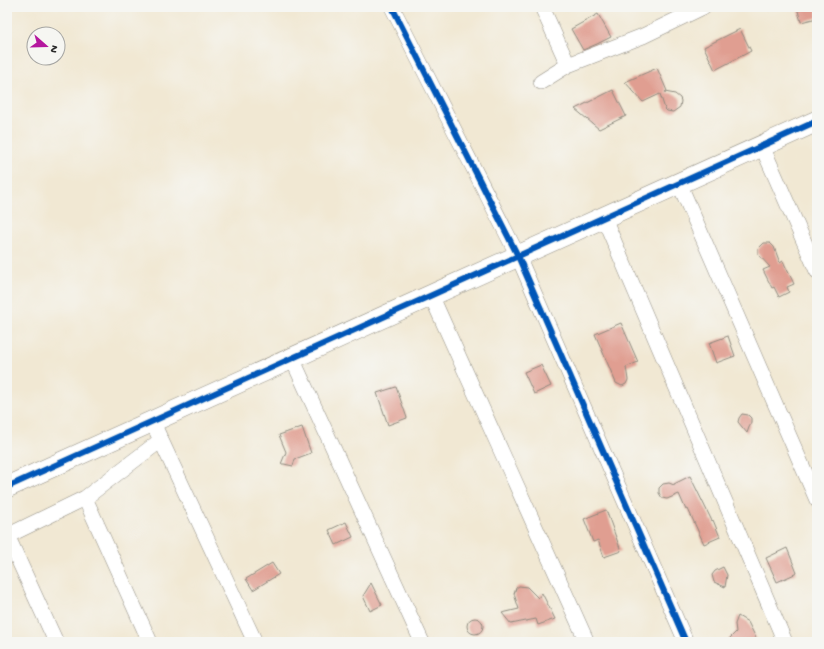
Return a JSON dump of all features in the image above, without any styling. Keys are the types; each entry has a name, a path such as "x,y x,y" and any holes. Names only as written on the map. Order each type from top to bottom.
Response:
{"street":[{"path":"392,7 518,256 686,642"},
{"path":"542,7 568,65"},
{"path":"541,82 568,65 643,36 702,7"},
{"path":"7,487 817,121"},
{"path":"762,146 817,270"},
{"path":"679,183 817,500"},
{"path":"604,218 785,642"},
{"path":"431,295 587,642"},
{"path":"292,358 422,642"},
{"path":"152,421 255,642"},
{"path":"56,642 7,536 84,498 161,440"},
{"path":"84,498 150,642"}],"building":[{"path":"797,7 817,7 817,18 801,22"},
{"path":"598,14 611,37 583,50 571,29"},
{"path":"740,29 751,51 715,70 704,47"},
{"path":"657,68 667,91 665,92 675,94 680,98 680,107 673,112 665,109 660,94 643,102 625,82"},
{"path":"613,90 626,116 599,129 575,109"},
{"path":"764,243 770,243 774,247 780,263 783,261 794,284 787,287 789,292 779,297 774,287 772,288 763,270 770,267 758,254 758,249"},
{"path":"621,323 638,362 626,367 628,380 626,384 622,386 616,383 595,334"},
{"path":"728,336 735,356 716,363 709,343"},
{"path":"541,365 551,386 534,394 524,372"},
{"path":"396,387 407,418 388,425 377,393"},
{"path":"742,414 748,415 751,418 747,433 738,422"},
{"path":"302,427 311,453 295,459 293,466 281,464 286,452 279,435"},
{"path":"690,476 712,521 713,520 720,537 704,544 688,509 686,510 679,494 667,499 662,498 659,493 659,488 663,484 669,483 674,485"},
{"path":"606,510 621,551 604,557 598,540 593,542 584,519"},
{"path":"346,522 353,537 336,545 329,530"},
{"path":"787,548 797,573 777,582 766,558"},
{"path":"272,563 279,574 253,590 246,579"},
{"path":"723,567 727,575 725,587 714,582 712,575 715,571"},
{"path":"371,583 382,605 370,611 363,596"},
{"path":"519,586 527,587 538,598 542,593 555,619 538,625 536,619 511,624 502,613 519,609 514,594 516,588"},
{"path":"738,616 748,622 758,642 726,642 736,632 735,624"},
{"path":"475,618 482,623 483,626 478,633 475,634 468,629 467,626 472,619"}],"cycle path":[{"path":"392,7 518,256 686,642"},
{"path":"7,487 817,121"}]}
